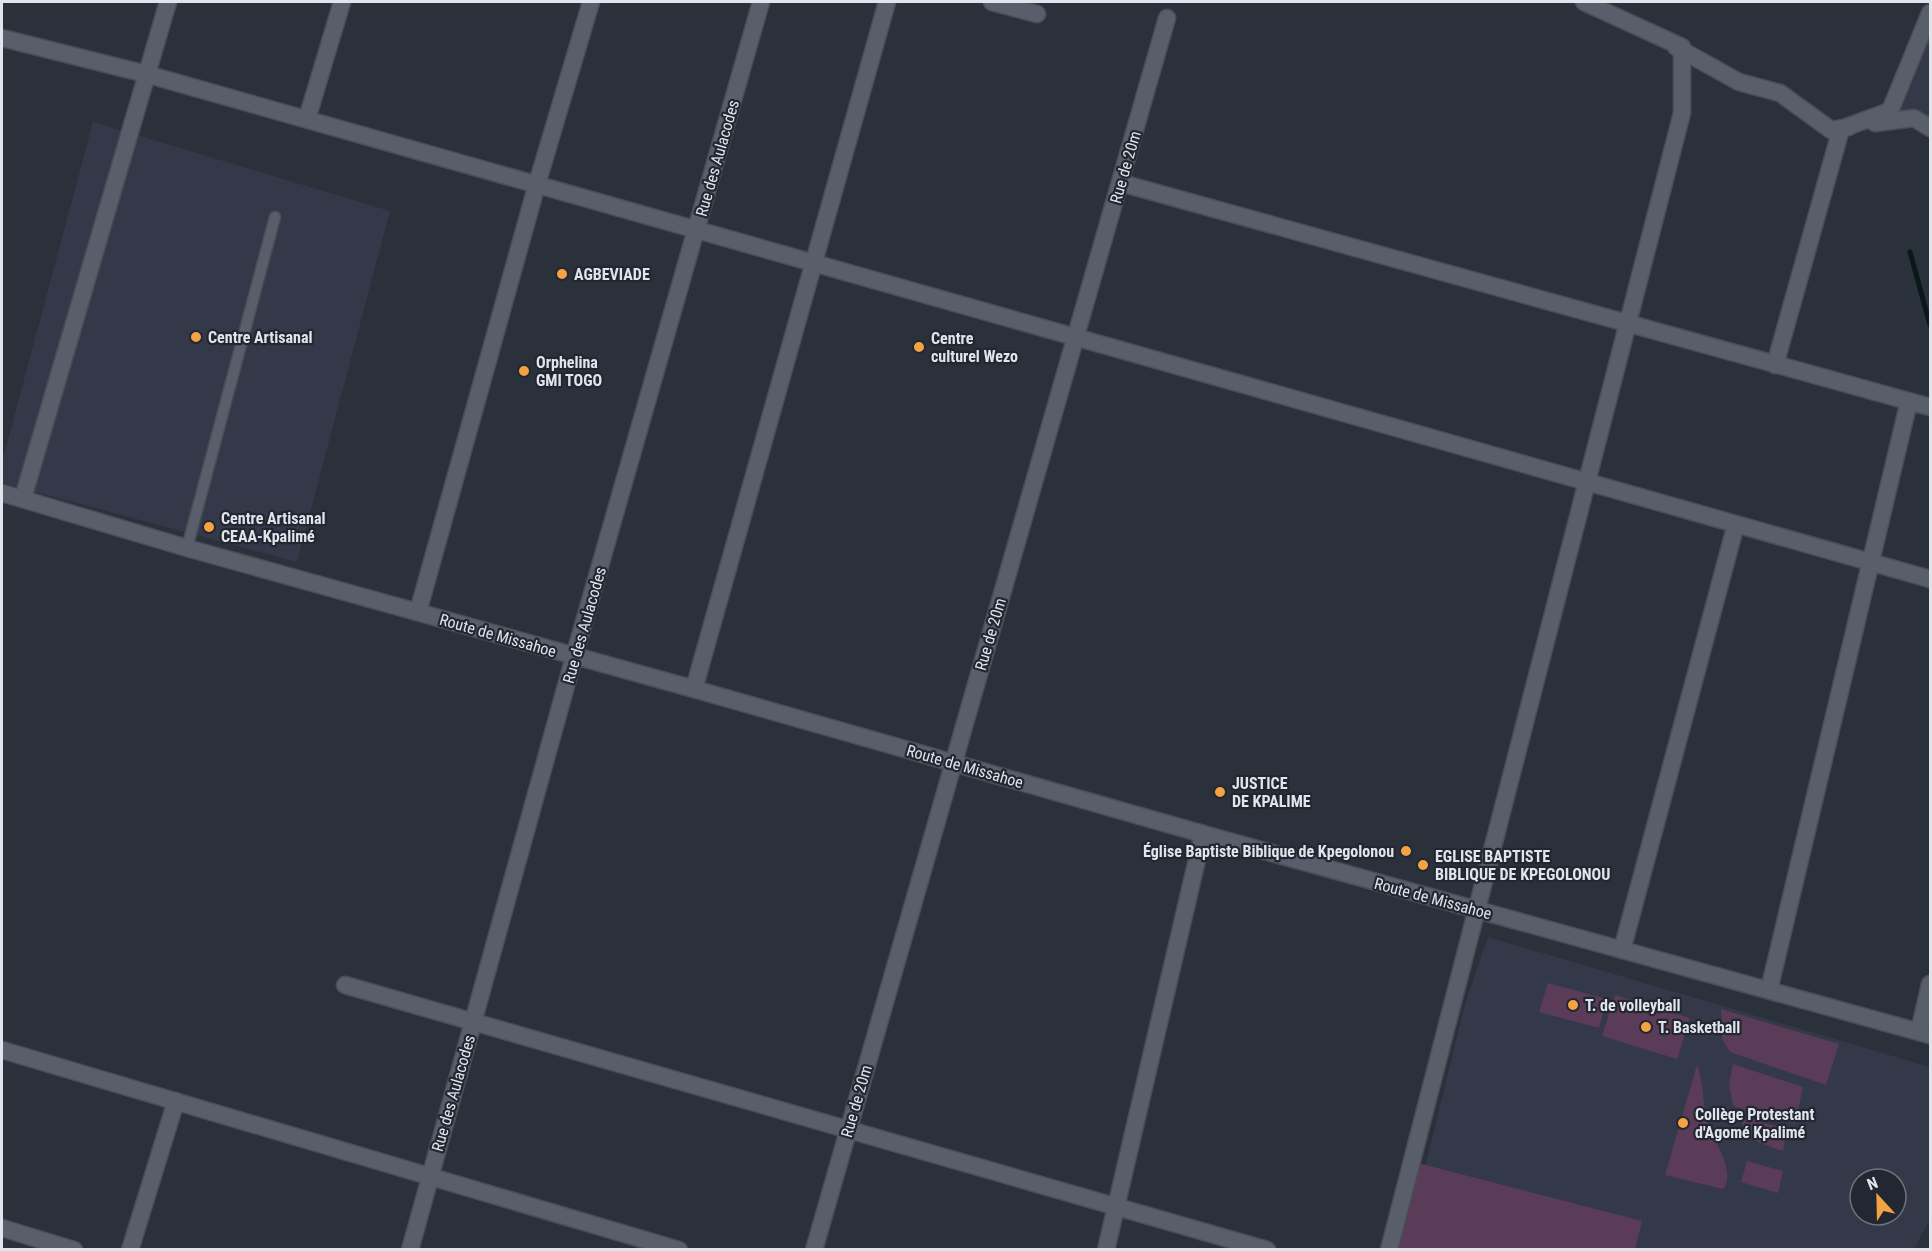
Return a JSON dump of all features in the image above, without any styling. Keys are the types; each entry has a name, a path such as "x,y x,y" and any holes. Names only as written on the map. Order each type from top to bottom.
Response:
{"street":[{"path":"22,498 168,2"},
{"path":"307,119 342,2"},
{"path":"418,612 537,184 591,2"},
{"name":"Rue des Aulacodes","path":"410,1250 574,657 761,2"},
{"path":"694,689 887,2"},
{"path":"992,2 1037,14"},
{"path":"1389,1250 1682,113 1682,47 1584,2"},
{"path":"1597,2 1739,82 1780,93 1831,130 1914,118 1930,130"},
{"path":"1890,111 1930,12"},
{"name":"Rue de 20m","path":"814,1250 1167,18"},
{"path":"2,38 146,74 307,119 1930,579"},
{"path":"1774,365 1841,129 1890,111 1930,130"},
{"path":"1121,183 1930,407"},
{"path":"1770,990 1909,401"},
{"name":"Route de Missahoe","path":"2,493 187,548 574,657 1924,1034"},
{"path":"1622,950 1736,524"},
{"path":"1106,1250 1203,834"},
{"path":"1924,1034 1930,984"},
{"path":"345,986 1267,1250"},
{"path":"2,1050 679,1250"},
{"path":"129,1250 176,1101"},
{"path":"2,1228 74,1250"}],"lane":[{"path":"187,548 275,217"}],"shaded area":[{"path":"1930,21 1930,134 1889,111"},
{"name":"Centre Artisanal","path":"93,122 390,211 297,562 2,483 2,462"},
{"name":"Collège Protestant d'Agomé Kpalimé","path":"1488,937 1930,1067 1930,1219 1914,1249 1405,1250 1465,1004"},
{"name":"T. de volleyball","path":"1548,983 1607,999 1599,1028 1539,1012"},
{"name":"T. Basketball","path":"1615,995 1690,1018 1677,1059 1602,1036"},
{"path":"1721,1009 1839,1044 1826,1085 1730,1052 1722,1039"},
{"path":"1733,1064 1803,1087 1795,1124 1733,1106 1729,1084"},
{"path":"1697,1065 1707,1120 1726,1165 1727,1179 1723,1189 1665,1175"},
{"path":"1738,1116 1787,1129 1783,1151 1751,1137"},
{"path":"1747,1161 1783,1171 1778,1193 1741,1182"},
{"path":"1418,1163 1642,1221 1635,1249 1391,1250"}],"waterway":[{"path":"1910,252 1930,325"}],"place":[{"name":"AGBEVIADE","path":"562,274"},
{"name":"Centre Artisanal","path":"196,337"},
{"name":"Centre culturel Wezo","path":"919,347"},
{"name":"Orphelina GMI TOGO","path":"524,371"},
{"name":"Centre Artisanal CEAA-Kpalimé","path":"209,527"},
{"name":"JUSTICE DE KPALIME","path":"1220,792"},
{"name":"Église Baptiste Biblique de Kpegolonou","path":"1406,851"},
{"name":"EGLISE BAPTISTE BIBLIQUE DE KPEGOLONOU","path":"1423,865"},
{"name":"T. de volleyball","path":"1573,1005"},
{"name":"T. Basketball","path":"1646,1027"},
{"name":"Collège Protestant d'Agomé Kpalimé","path":"1683,1123"}]}
